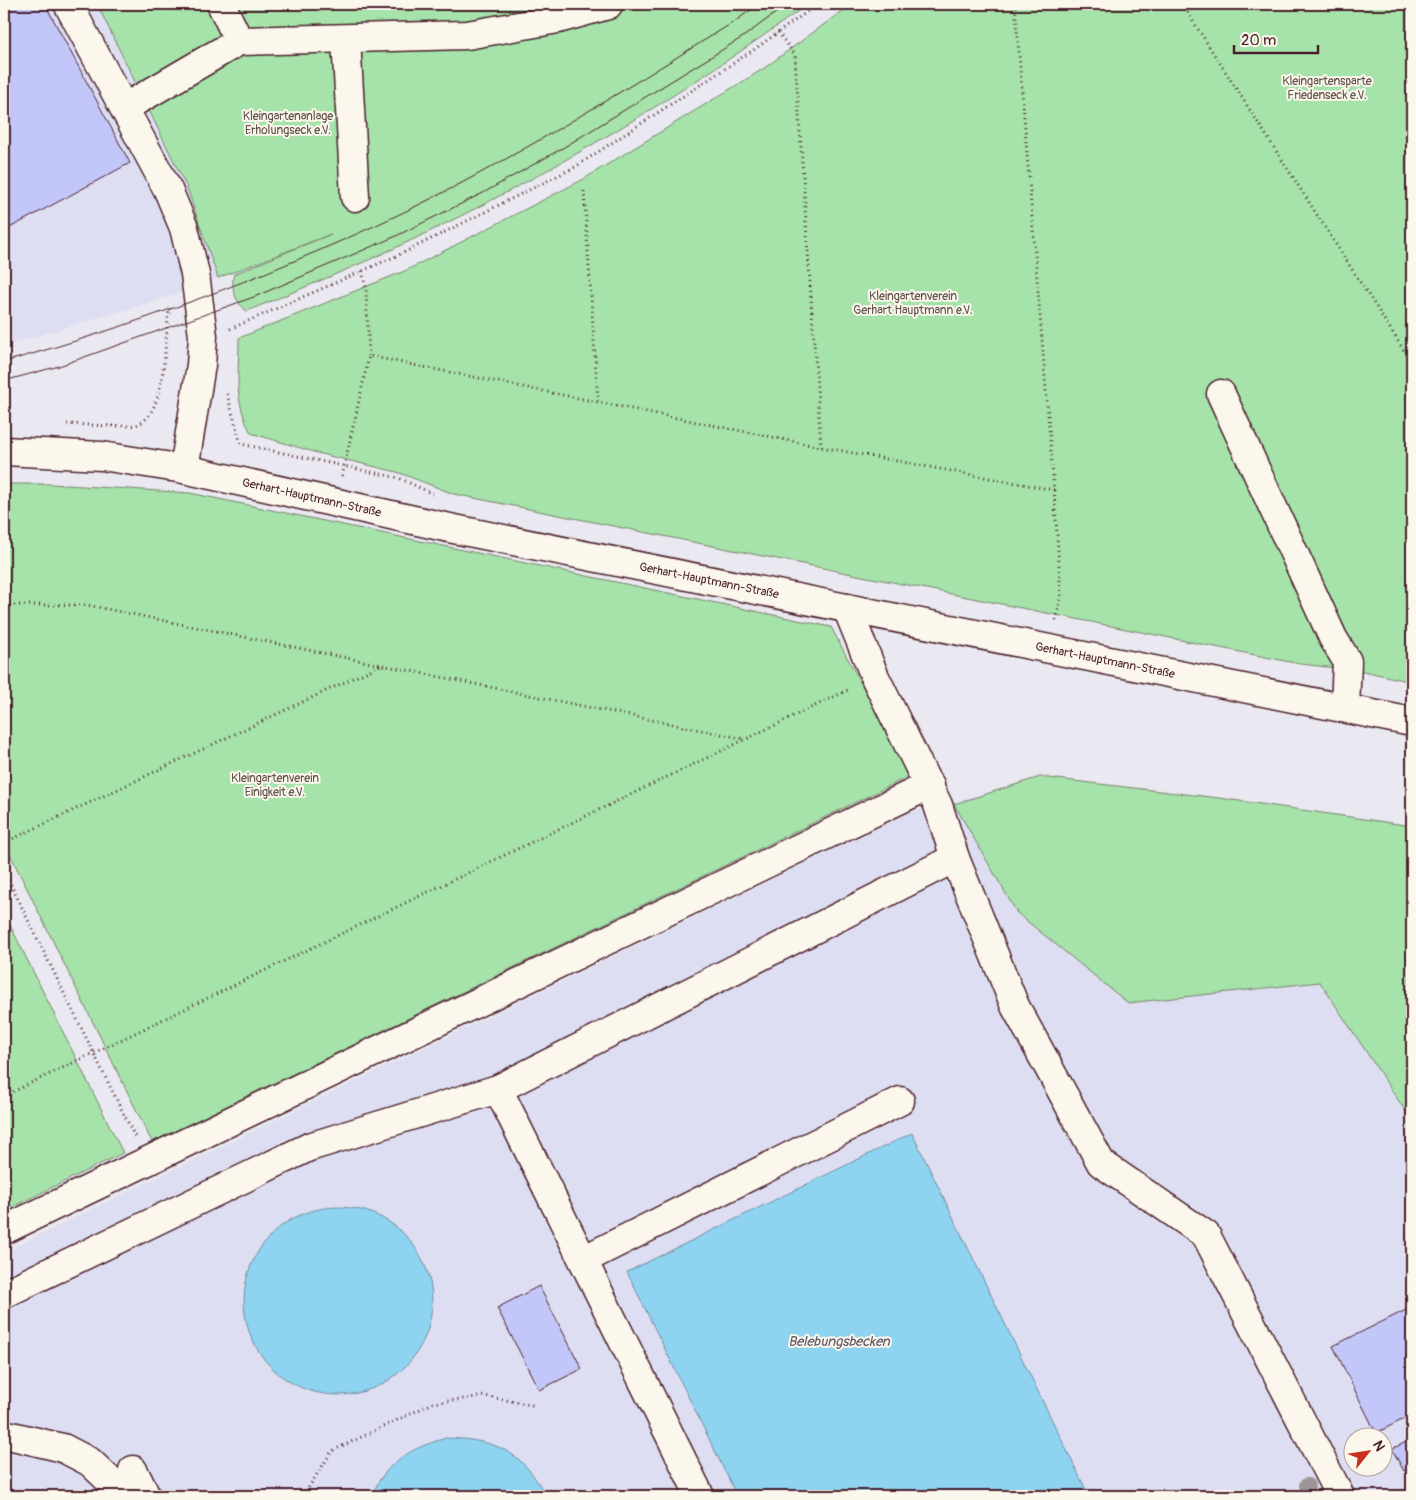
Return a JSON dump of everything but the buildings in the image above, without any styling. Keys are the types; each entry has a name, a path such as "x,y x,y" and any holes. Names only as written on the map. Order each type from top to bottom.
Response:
{"street":[{"path":"68,4 168,190 184,228 194,274 203,336 201,365 184,469"},
{"path":"221,4 239,41"},
{"path":"124,108 185,81 239,41 467,35 558,19 608,5 606,4"},
{"path":"346,38 355,197"},
{"path":"1221,394 1333,638 1347,661 1345,708"},
{"name":"Gerhart-Hauptmann-Straße","path":"4,451 102,456 184,469 454,529 1412,722"},
{"path":"847,608 875,677 930,785 955,858 1015,1006 1101,1164 1206,1235 1340,1496"},
{"path":"4,1230 146,1160 930,785"},
{"path":"4,1294 309,1147 498,1089 955,858"},
{"path":"498,1089 700,1496"},
{"path":"583,1260 900,1101"},
{"path":"4,1434 62,1448 90,1462 126,1496"},
{"path":"133,1470 146,1496"}],"path":[{"path":"228,336 230,328 494,209 575,167 818,4"},
{"path":"1015,4 1054,490 1061,596 1056,624"},
{"path":"1182,4 1412,363"},
{"path":"778,32 795,56 821,447"},
{"path":"584,191 598,400"},
{"path":"349,449 369,356 366,287 362,270"},
{"path":"136,425 148,417 158,402 166,344"},
{"path":"369,356 598,400 821,447 1054,490"},
{"path":"226,389 241,444"},
{"path":"4,605 87,605 746,739"},
{"path":"4,843 383,664"},
{"path":"4,1096 875,677"},
{"path":"4,872 146,1160"},
{"path":"302,1496 332,1451 433,1403 485,1396 536,1406"}],"shaded area":[{"path":"4,4 97,4 187,188 218,278 175,295 4,346"},
{"path":"985,793 1412,872 1412,1496 4,1496 4,1252 908,813"}],"green space":[{"name":"Kleingartenanlage Erholungseck e.V.","path":"97,4 808,4 665,101 516,187 394,249 247,311 240,304 233,290 234,274 331,234 218,278 187,188"},
{"name":"Kleingartenverein Gerhart Hauptmann e.V.","path":"852,4 1412,4 1412,682 1363,671 1300,664 454,494 397,472 317,453 251,433 239,398 239,338 407,270 582,180 763,69"},
{"name":"Kleingartenverein Einigkeit e.V.","path":"4,484 52,484 190,493 831,627 910,776 152,1142 4,842"},
{"path":"1040,777 1219,798 1412,826 1412,1121 1320,982 1128,1003 1017,913 954,804"},
{"path":"4,913 123,1153 4,1211"}],"water":[{"name":"Belebungsbecken","path":"912,1133 1089,1496 737,1496 627,1272"},
{"path":"347,1207 356,1208 383,1218 405,1234 417,1249 425,1265 431,1283 431,1319 425,1337 417,1353 405,1368 390,1380 374,1388 356,1394 329,1395 320,1394 293,1384 278,1374 265,1361 255,1346 245,1319 244,1292 245,1283 255,1256 265,1241 278,1228 293,1218 320,1208"},
{"path":"446,1438 480,1441 506,1450 527,1468 537,1480 546,1496 372,1496 377,1484 392,1465 412,1451"}],"tram line":[{"path":"4,362 149,317 292,262 385,221 519,152 734,22 759,4"},
{"path":"4,381 59,366 254,297 394,237 483,193 561,149 743,37 788,4"}],"park label":[{"name":"Kleingartensparte Friedenseck e.V.","path":"1327,88"}]}
